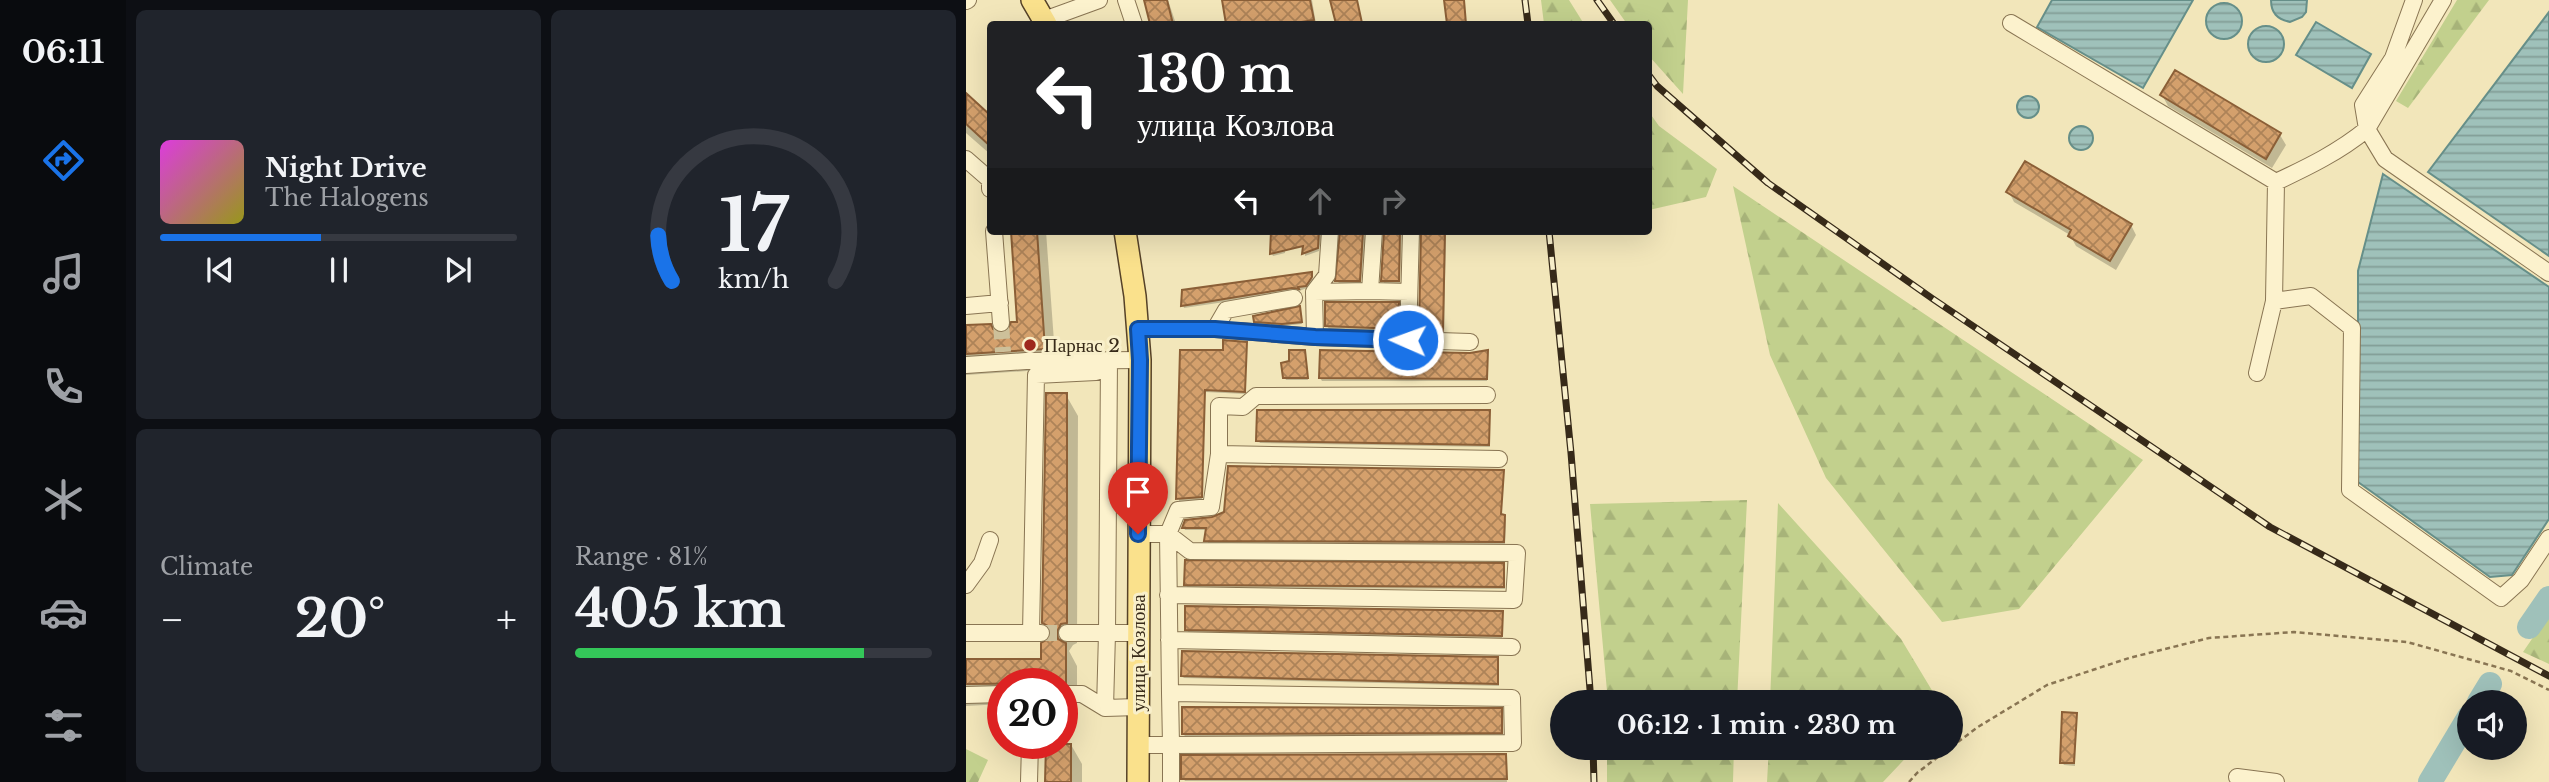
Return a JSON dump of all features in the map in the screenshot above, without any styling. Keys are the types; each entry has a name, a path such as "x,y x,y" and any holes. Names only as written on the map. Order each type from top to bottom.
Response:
{"main road":[{"path":"1032,0 1044,21"},
{"name":"улица Козлова","path":"1126,235 1135,296 1140,360 1138,782"}],"lane":[{"path":"1047,21 1098,0"},
{"path":"1126,0 1133,21"},
{"path":"2414,0 2393,58 2363,105 2367,129 2385,159 2549,273"},
{"path":"2276,182 2351,142 2367,129 2443,0"},
{"path":"2011,23 2276,182"},
{"path":"966,159 987,177"},
{"path":"2257,373 2274,300 2276,182"},
{"path":"994,235 1001,323"},
{"path":"1315,337 1314,292 1327,275 1330,235"},
{"path":"1370,291 1374,235"},
{"path":"1408,340 1411,235"},
{"path":"1314,292 1409,292"},
{"path":"2274,300 2311,296 2352,328 2350,490 2501,598 2521,580 2549,538"},
{"path":"1215,329 1226,310 1294,298"},
{"path":"966,306 1000,303"},
{"path":"1138,329 1215,329 1315,337 1470,342"},
{"path":"966,365 1004,357 1140,360"},
{"path":"1102,360 1107,633 1105,708"},
{"path":"966,633 1036,633 1036,375 1096,372 1102,360"},
{"path":"1171,782 1168,534 1178,510 1211,507 1219,454 1219,406 1243,407 1255,396 1487,395"},
{"path":"1219,454 1499,459"},
{"path":"1138,534 1168,534 1190,551 1517,554 1514,600 1168,595"},
{"path":"966,585 982,563 990,540"},
{"path":"1066,633 1138,633"},
{"path":"1169,640 1512,647"},
{"path":"966,695 987,694"},
{"path":"1078,694 1105,708 1138,706"},
{"path":"1138,745 1513,743 1512,698 1170,694"},
{"path":"1029,782 1030,759"},
{"path":"2237,776 2276,782"}],"path":[{"path":"1963,738 2047,685 2129,658 2209,638 2294,632 2407,642 2511,671 2549,690"},
{"path":"1909,782 1934,760"}],"green space":[{"path":"1541,0 1569,0 1582,21 1544,21"},
{"path":"1610,0 1688,0 1683,94 1652,59 1652,21 1625,21"},
{"path":"2457,0 2489,0 2408,108 2396,101"},
{"path":"1652,116 1659,126 1717,169 1706,197 1652,209"},
{"path":"1733,186 2143,460 2019,609 1942,622 1826,478 1770,355"},
{"path":"1747,500 1738,690 1607,690 1590,504"},
{"path":"1778,503 1901,639 1932,690 1770,690"},
{"path":"2549,614 2549,664 2523,652"},
{"path":"966,749 988,760 978,782 966,782"},
{"path":"1607,760 1734,760 1733,782 1607,782"},
{"path":"1768,760 1904,760 1883,782 1767,782"}],"water":[{"path":"2052,0 2193,0 2143,88 2037,27"},
{"path":"2271,0 2307,0 2306,12 2302,17 2290,22 2285,21 2274,12"},
{"path":"2224,3 2237,8 2242,21 2237,34 2224,39 2211,34 2206,21 2211,8"},
{"path":"2549,12 2549,256 2428,172"},
{"path":"2316,22 2371,54 2352,88 2296,55"},
{"path":"2266,26 2279,31 2284,44 2279,57 2266,62 2253,57 2248,44 2253,31"},
{"path":"2028,96 2036,99 2039,107 2036,115 2028,118 2020,115 2017,107 2020,99"},
{"path":"2081,126 2092,133 2093,138 2086,149 2081,150 2070,143 2069,138 2076,127"},
{"path":"2383,174 2549,287 2549,519 2512,575 2490,577 2358,482 2358,271"}],"building":[{"path":"1144,0 1167,0 1172,21 1149,21"},
{"path":"1222,0 1310,0 1314,20 1308,21 1226,21"},
{"path":"1330,0 1357,0 1362,21 1335,21"},
{"path":"1444,0 1464,0 1466,21 1447,21"},
{"path":"2175,70 2281,133 2266,159 2160,95"},
{"path":"966,93 987,112 987,143 966,124"},
{"path":"2025,161 2132,224 2110,261 2068,236 2071,230 2006,192"},
{"path":"1011,235 1037,235 1045,349 966,354 966,325 991,324 993,329 1001,333 1007,331 1011,322 1017,322"},
{"path":"1271,235 1319,235 1318,248 1302,254 1303,246 1270,254"},
{"path":"1340,235 1363,235 1360,281 1335,281"},
{"path":"1384,235 1400,235 1399,281 1381,281"},
{"path":"1421,235 1445,235 1443,331 1419,330"},
{"path":"1312,272 1306,286 1298,287 1299,289 1181,306 1182,290"},
{"path":"1325,302 1399,302 1398,329 1325,326"},
{"path":"1300,306 1302,322 1254,322 1253,316"},
{"path":"1223,340 1247,342 1245,392 1205,390 1202,497 1176,499 1180,350 1223,350"},
{"path":"1289,350 1305,350 1308,378 1283,378 1281,363 1289,361"},
{"path":"1320,350 1470,353 1488,350 1487,379 1319,378"},
{"path":"1046,393 1067,393 1067,623 1061,624 1057,632 1058,639 1066,643 1066,668 987,668 987,684 966,684 966,659 1041,659 1041,643 1050,638 1050,627 1042,623"},
{"path":"1257,410 1490,410 1489,445 1256,441"},
{"path":"1228,466 1504,470 1501,514 1505,515 1504,542 1204,541 1206,528 1182,528 1185,520 1212,517 1224,512"},
{"path":"1185,560 1504,563 1504,587 1184,585"},
{"path":"1185,606 1503,611 1502,636 1185,630"},
{"path":"1182,651 1498,657 1498,684 1181,676"},
{"path":"1182,707 1502,708 1502,733 1182,734"},
{"path":"2062,712 2077,713 2074,763 2060,763"},
{"path":"1506,754 1507,779 1181,779 1181,755"},
{"path":"1046,759 1071,759 1071,782 1045,782"}],"waterway":[{"path":"2529,627 2549,598"},
{"path":"2486,690 2490,684"},
{"path":"2430,782 2457,737"}],"tunnel":[{"path":"1001,323 1003,352"},
{"path":"1041,633 1067,633"}],"railway":[{"path":"1525,0 1528,21"},
{"path":"1597,0 1612,21"},
{"path":"1652,79 1768,183 1933,299 2270,527 2549,676"},
{"path":"1549,235 1571,453 1590,690"},
{"path":"1593,760 1594,782"}],"place":[{"name":"Парнас 2","path":"1030,345"}],"route":[{"path":"1138,534 1138,329 1215,329 1315,337 1408,340"}]}
